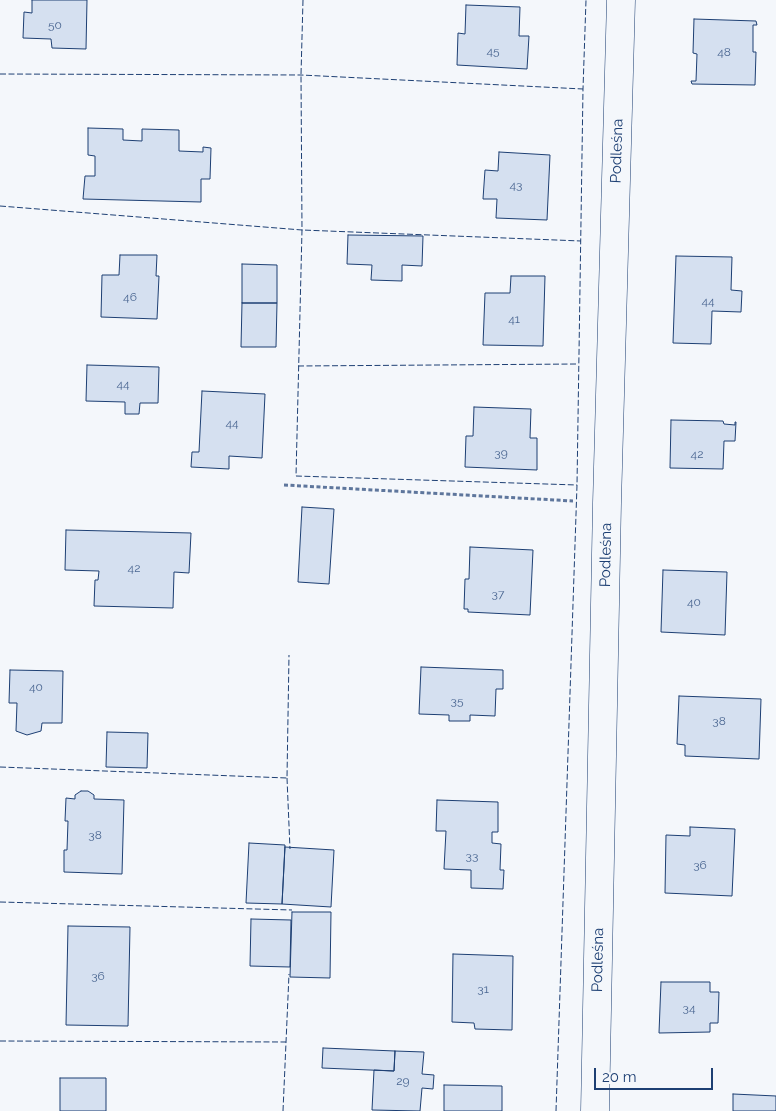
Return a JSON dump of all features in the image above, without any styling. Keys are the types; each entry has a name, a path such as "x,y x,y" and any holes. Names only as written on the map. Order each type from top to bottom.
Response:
{"street":[{"name":"Podleśna","path":"595,1111 607,503 621,0"}],"path":[{"path":"284,485 607,503"}],"building":[{"path":"32,0 87,0 86,49 52,48 51,39 23,38 24,12 32,13"},
{"path":"466,5 520,7 519,36 529,36 527,69 457,65 458,33 465,34"},
{"path":"694,19 756,21 757,25 753,25 753,52 756,52 755,85 692,84 691,81 696,81 697,54 693,53"},
{"path":"88,128 123,129 123,140 142,141 142,129 179,130 179,151 203,152 203,147 211,148 210,179 201,179 201,202 83,199 85,176 95,176 95,156 88,155"},
{"path":"499,152 550,155 547,220 496,218 497,199 483,199 485,170 498,171"},
{"path":"348,235 423,236 422,266 402,265 402,281 371,280 372,265 347,264"},
{"path":"120,255 157,255 156,276 159,276 157,319 101,317 102,275 119,275"},
{"path":"676,256 732,257 731,290 742,291 741,312 712,311 711,344 673,343"},
{"path":"242,264 277,265 277,303 242,303"},
{"path":"511,276 545,276 543,346 483,345 485,293 510,293"},
{"path":"242,303 277,303 276,347 241,347"},
{"path":"87,365 159,367 158,403 140,403 139,414 125,414 125,402 86,401"},
{"path":"202,391 265,394 262,458 229,456 229,469 191,467 192,452 199,452"},
{"path":"474,407 531,409 530,438 537,438 537,470 465,467 466,436 473,436"},
{"path":"671,420 723,421 724,424 735,425 736,422 735,441 724,441 723,469 670,468"},
{"path":"302,507 334,509 329,584 298,582"},
{"path":"66,530 191,533 189,573 174,572 173,608 94,606 95,580 98,580 99,571 65,570"},
{"path":"470,547 533,550 530,615 468,612 468,609 464,609 465,579 469,579"},
{"path":"663,570 727,572 725,635 661,632"},
{"path":"421,667 503,670 503,689 496,689 495,716 470,715 470,721 449,721 449,715 419,714"},
{"path":"10,670 63,671 62,723 42,723 41,731 27,735 16,731 17,703 9,703"},
{"path":"679,696 761,699 759,759 685,756 685,745 677,744"},
{"path":"107,732 148,733 147,768 106,767"},
{"path":"81,791 88,791 94,795 94,799 124,800 122,874 64,872 64,850 67,850 68,821 65,821 66,798 75,799 75,795"},
{"path":"437,800 498,802 498,832 492,832 492,843 501,844 500,870 504,870 503,889 471,888 471,870 444,869 446,831 436,831"},
{"path":"690,827 735,829 732,896 665,893 666,835 690,836"},
{"path":"249,843 285,845 282,904 246,903"},
{"path":"285,847 334,850 331,907 282,904"},
{"path":"292,912 331,912 330,978 290,977"},
{"path":"251,919 291,920 290,967 250,966"},
{"path":"68,926 130,927 128,1026 66,1025"},
{"path":"453,954 513,956 512,1030 475,1029 474,1023 452,1022"},
{"path":"661,982 710,982 710,992 719,992 718,1023 710,1023 710,1032 659,1033"},
{"path":"323,1048 395,1051 394,1071 322,1068"},
{"path":"395,1051 424,1052 422,1074 434,1075 433,1089 422,1088 420,1111 372,1110 374,1070 394,1071"},
{"path":"60,1078 106,1078 106,1111 60,1111"},
{"path":"444,1085 502,1086 502,1111 444,1111"},
{"path":"733,1094 776,1096 776,1111 733,1111"}],"fence":[{"path":"303,0 301,75 302,230 296,476 577,485"},
{"path":"556,1111 577,485 586,0"},
{"path":"0,74 301,75 583,89"},
{"path":"0,206 302,230 581,241"},
{"path":"298,366 578,364"},
{"path":"0,767 287,778 289,655"},
{"path":"287,778 290,849"},
{"path":"0,902 292,910"},
{"path":"283,1111 289,974"},
{"path":"0,1041 286,1042"}]}
